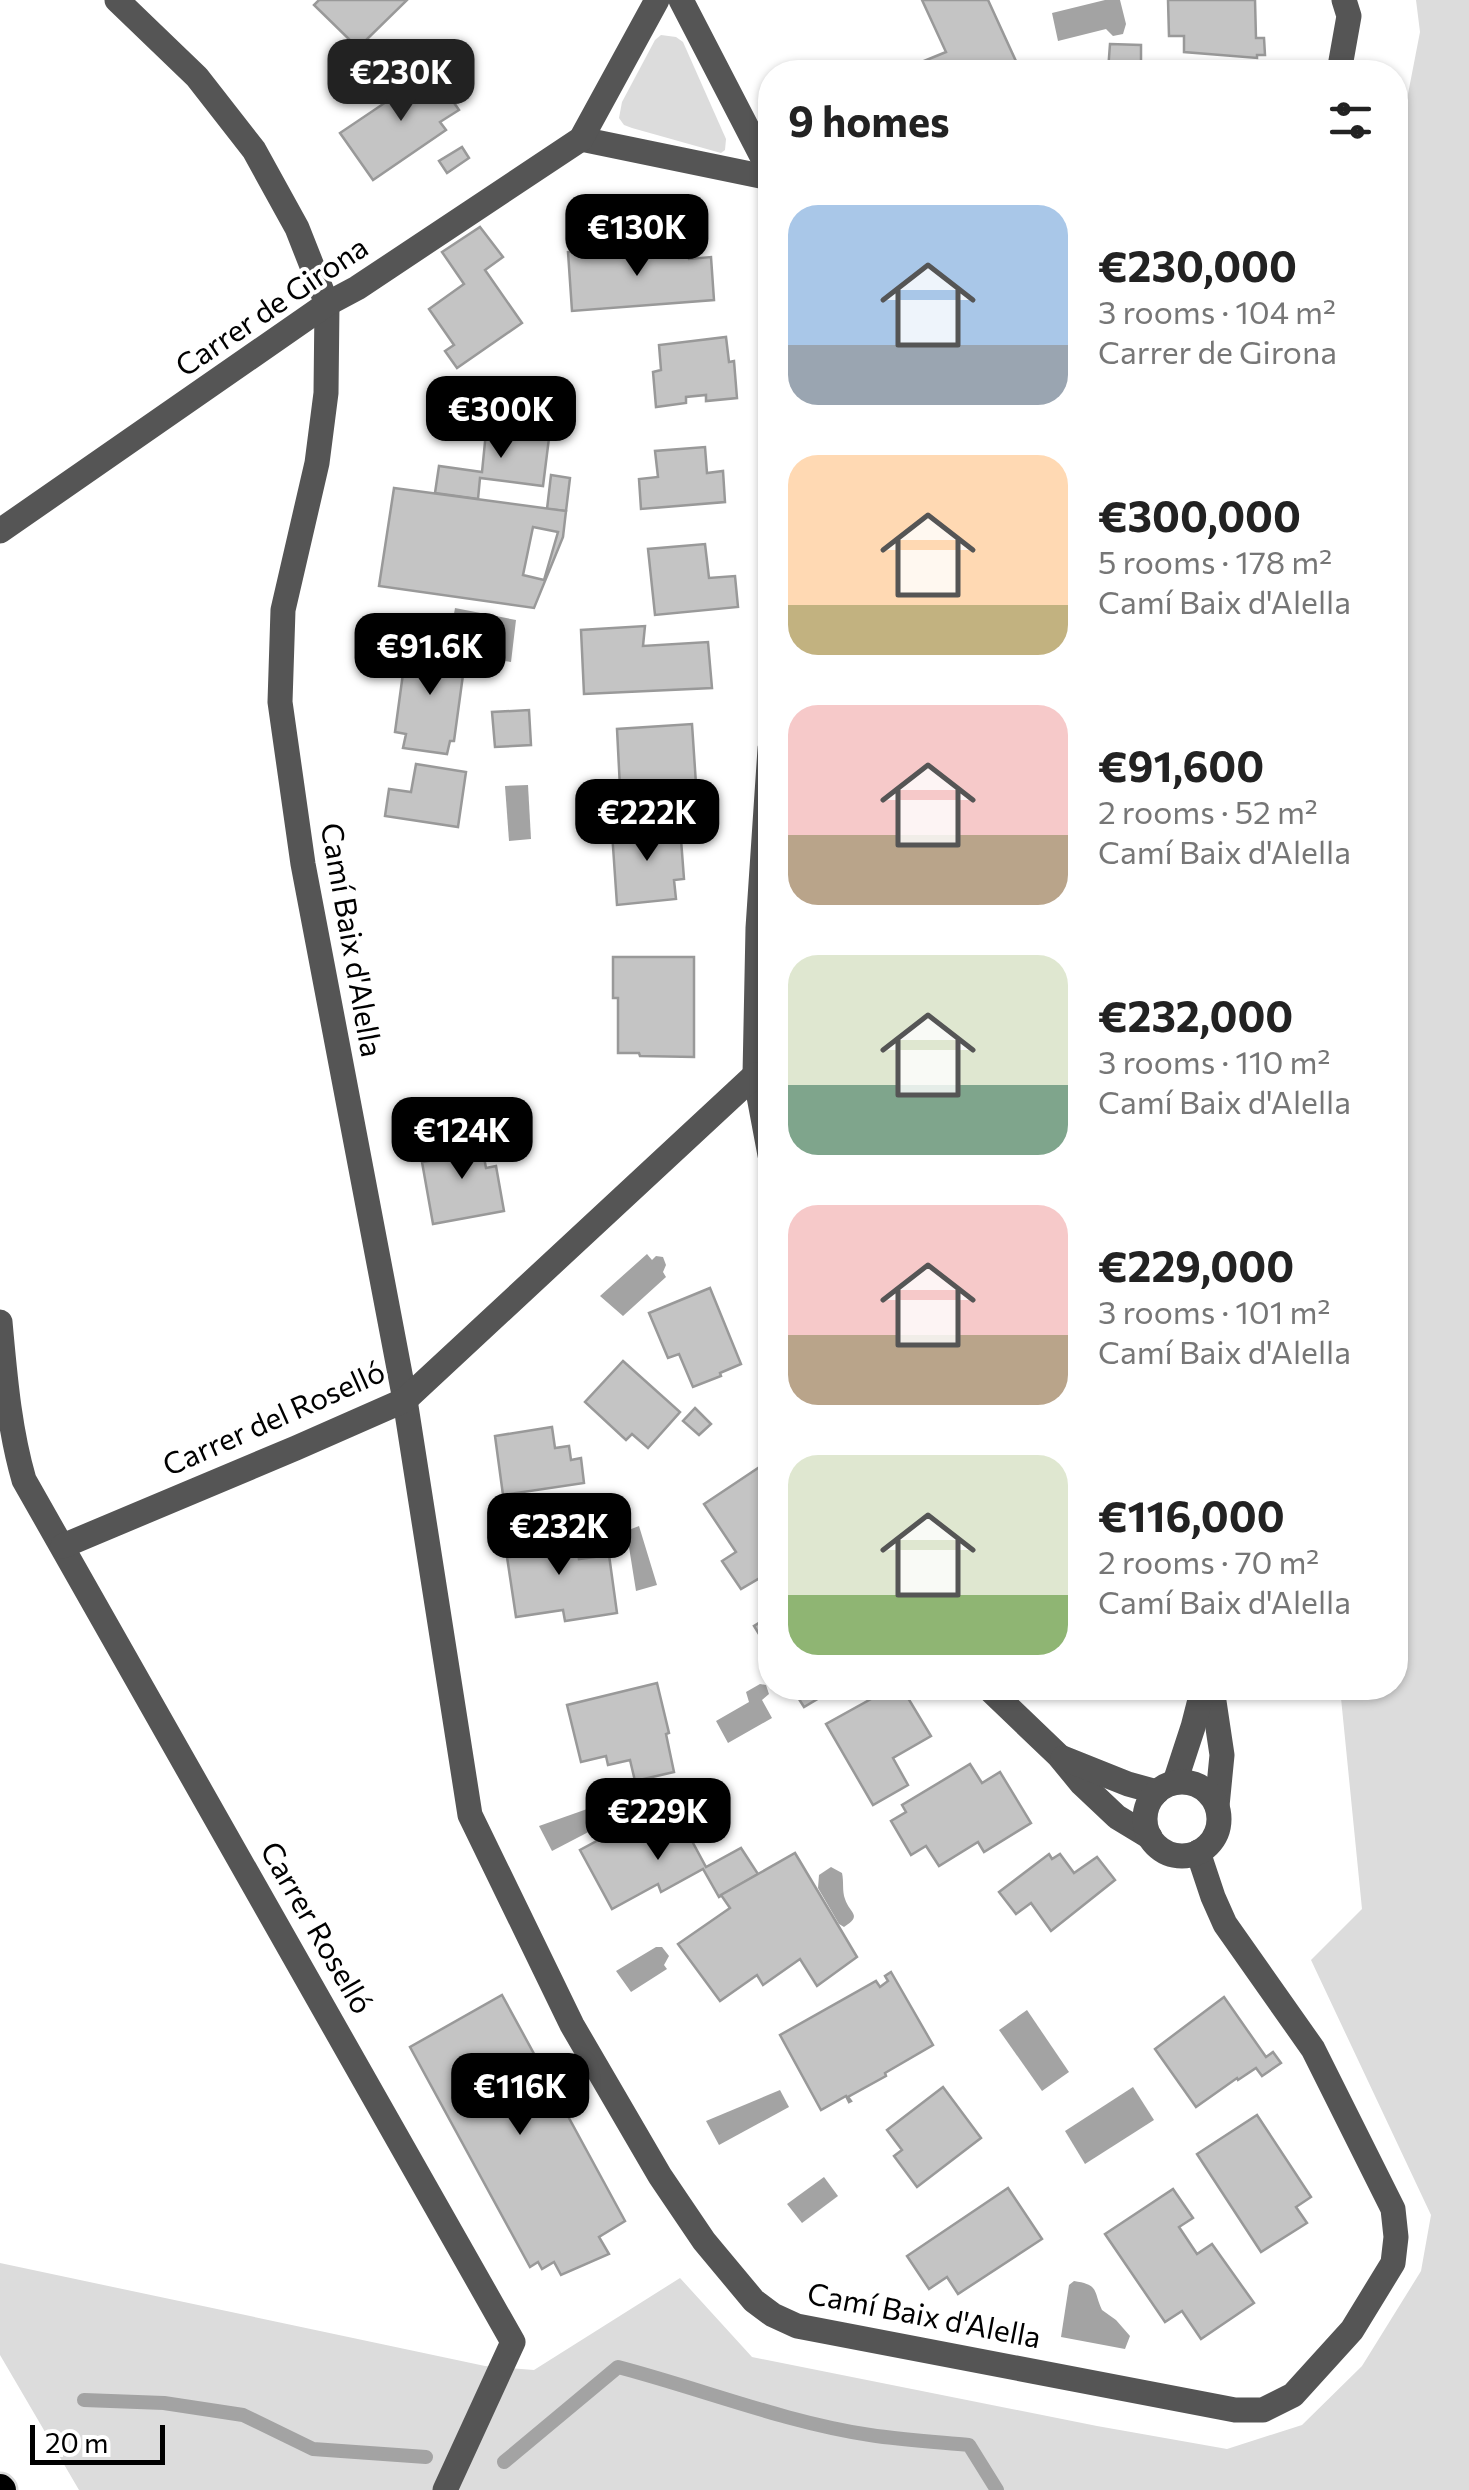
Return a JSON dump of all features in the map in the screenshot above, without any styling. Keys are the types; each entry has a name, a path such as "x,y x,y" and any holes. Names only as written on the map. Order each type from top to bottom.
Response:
{"street":[{"name":"Camí Baix d'Alella","path":"117,0 197,77 254,150 297,228 327,304 326,393 318,463 283,610 280,702 303,864 405,1400 470,1815 572,2026 660,2176 704,2241 754,2301 797,2326 1235,2410 1262,2410 1293,2394 1352,2330 1393,2263 1393,2209 1313,2049 1225,1924 1198,1852"},
{"name":"Carrer de Girona","path":"0,531 327,304 358,288 582,139 657,0"},
{"path":"680,0 758,152"},
{"path":"1341,60 1349,16 1344,0"},
{"path":"582,139 758,173"},
{"path":"758,928 758,1086"},
{"name":"Carrer del Roselló","path":"63,1546 405,1400 756,1075"},
{"name":"Carrer Roselló","path":"0,1322 7,1404 24,1480 513,2342 446,2490"},
{"path":"1001,1700 1117,1817 1150,1836"},
{"path":"1199,1700 1193,1728 1166,1787 1150,1801 1146,1813 1146,1825 1156,1846 1176,1856 1198,1852 1215,1838 1222,1755 1214,1700"},
{"path":"1059,1756 1128,1784 1166,1787 1185,1782 1205,1789 1217,1806"}],"shaded area":[{"path":"1120,0 1126,24 1123,34 1113,36 1106,29 1058,41 1052,13"},
{"path":"1416,0 1469,0 1469,2490 79,2490 0,2355 0,2263 485,2366 534,2370 680,2278 752,2357 1227,2449 1302,2425 1362,2366 1421,2271 1431,2215 1311,1960 1362,1909 1341,1700 1408,1700 1408,94 1420,32"},
{"path":"661,35 683,42 726,139 721,153 632,128 619,118 622,102"},
{"path":"620,202 621,223 596,226 591,236 579,236 576,206"},
{"path":"455,608 516,620 511,662 489,659 490,646 484,638 451,631"},
{"path":"528,785 531,839 509,841 505,786"},
{"path":"647,1254 652,1260 663,1257 666,1277 623,1316 600,1296"},
{"path":"639,1526 657,1585 636,1591 629,1547 619,1539 621,1533"},
{"path":"758,1685 758,1700 762,1700 772,1718 728,1743 716,1721 749,1702 746,1692"},
{"path":"590,1808 600,1826 552,1851 539,1826"},
{"path":"831,1867 842,1873 844,1896 854,1914 844,1927 818,1888 819,1875"},
{"path":"662,1947 669,1956 664,1965 667,1969 631,1992 616,1971"},
{"path":"1027,2010 1069,2072 1042,2091 999,2030"},
{"path":"1133,2087 1154,2120 1085,2164 1065,2131"},
{"path":"780,2090 789,2107 719,2145 706,2121"},
{"path":"824,2177 838,2196 802,2223 787,2204"},
{"path":"1074,2281 1092,2287 1102,2310 1130,2336 1125,2349 1061,2337 1069,2285"}],"building":[{"path":"319,0 407,0 358,48 314,5"},
{"path":"922,0 988,0 1015,60 926,60 946,52"},
{"path":"1168,0 1255,0 1256,38 1264,38 1265,55 1257,58 1184,52 1184,36 1169,36"},
{"path":"1110,44 1141,45 1141,60 1109,60"},
{"path":"432,71 459,110 440,122 446,130 373,180 340,133 398,94 393,86 409,75 414,83"},
{"path":"462,147 469,158 447,173 439,161"},
{"path":"480,227 503,257 485,270 522,323 457,368 445,351 454,345 429,309 464,284 442,252"},
{"path":"638,244 639,256 688,252 689,259 711,257 714,300 572,311 568,252"},
{"path":"726,337 729,362 734,361 737,398 706,401 706,395 686,397 686,403 656,407 653,372 661,370 659,345"},
{"path":"487,422 550,430 543,486 480,478 478,499 435,493 439,466 482,472"},
{"path":"705,447 707,473 723,471 725,502 641,509 639,479 658,477 655,451"},
{"path":"551,475 570,478 566,511 547,509"},
{"path":"394,488 566,511 563,537 534,608 379,586","holes":["533,527 558,532 544,580 523,575"]},
{"path":"705,544 709,578 735,576 738,607 655,615 648,549"},
{"path":"645,626 643,646 708,642 712,688 584,694 581,630"},
{"path":"407,644 466,653 454,741 450,741 447,754 403,748 406,734 395,732"},
{"path":"529,710 531,745 495,747 492,712"},
{"path":"692,724 696,784 620,788 617,729"},
{"path":"416,764 466,772 458,827 385,816 389,789 411,792"},
{"path":"680,826 684,879 674,880 676,899 617,905 612,832"},
{"path":"613,957 694,957 694,1057 618,1053"},
{"path":"480,1136 486,1168 496,1166 504,1211 433,1224 422,1162 442,1159 439,1143"},
{"path":"710,1288 741,1364 693,1387 679,1354 668,1358 649,1313"},
{"path":"623,1361 680,1412 648,1448 632,1434 626,1440 585,1402"},
{"path":"695,1408 711,1424 699,1435 683,1421"},
{"path":"552,1427 555,1448 569,1446 571,1460 581,1458 584,1483 503,1495 495,1436"},
{"path":"758,1468 758,1579 741,1589 722,1561 736,1552 704,1504"},
{"path":"575,1532 579,1559 609,1555 617,1613 565,1621 563,1610 516,1617 508,1540"},
{"path":"657,1683 674,1772 635,1781 630,1760 608,1765 606,1756 581,1762 567,1705"},
{"path":"869,1700 909,1700 931,1736 893,1758 908,1785 873,1805 826,1724"},
{"path":"970,1764 982,1783 1000,1772 1031,1823 984,1852 978,1842 939,1866 926,1846 911,1855 891,1821 906,1812 902,1805"},
{"path":"678,1815 706,1867 741,1848 758,1874 719,1897 703,1869 661,1892 658,1884 612,1909 580,1850 621,1828 628,1841"},
{"path":"795,1853 857,1957 817,1986 800,1959 763,1985 757,1975 720,2001 678,1944 730,1908 721,1895"},
{"path":"1049,1854 1052,1859 1060,1854 1074,1873 1097,1857 1115,1880 1051,1931 1031,1903 1016,1914 999,1892"},
{"path":"891,1972 933,2045 848,2097 851,2101 846,2096 821,2110 780,2035 876,1981 880,1987"},
{"path":"502,1995 625,2221 599,2237 609,2254 561,2275 554,2262 542,2269 538,2262 530,2267 410,2047"},
{"path":"1224,1997 1266,2057 1273,2052 1281,2063 1262,2076 1256,2068 1196,2107 1155,2049"},
{"path":"943,2087 981,2138 917,2187 894,2156 902,2150 887,2130"},
{"path":"1257,2115 1311,2197 1296,2207 1307,2223 1261,2252 1197,2154"},
{"path":"1008,2188 1042,2239 958,2294 947,2277 929,2289 907,2256"},
{"path":"1173,2189 1193,2218 1179,2227 1197,2254 1212,2244 1254,2303 1201,2339 1182,2311 1165,2322 1105,2234"}],"waterway":[{"path":"504,2462 618,2367 838,2429 969,2445 997,2490"},
{"path":"84,2400 164,2403 243,2415 313,2449 426,2457"}]}
